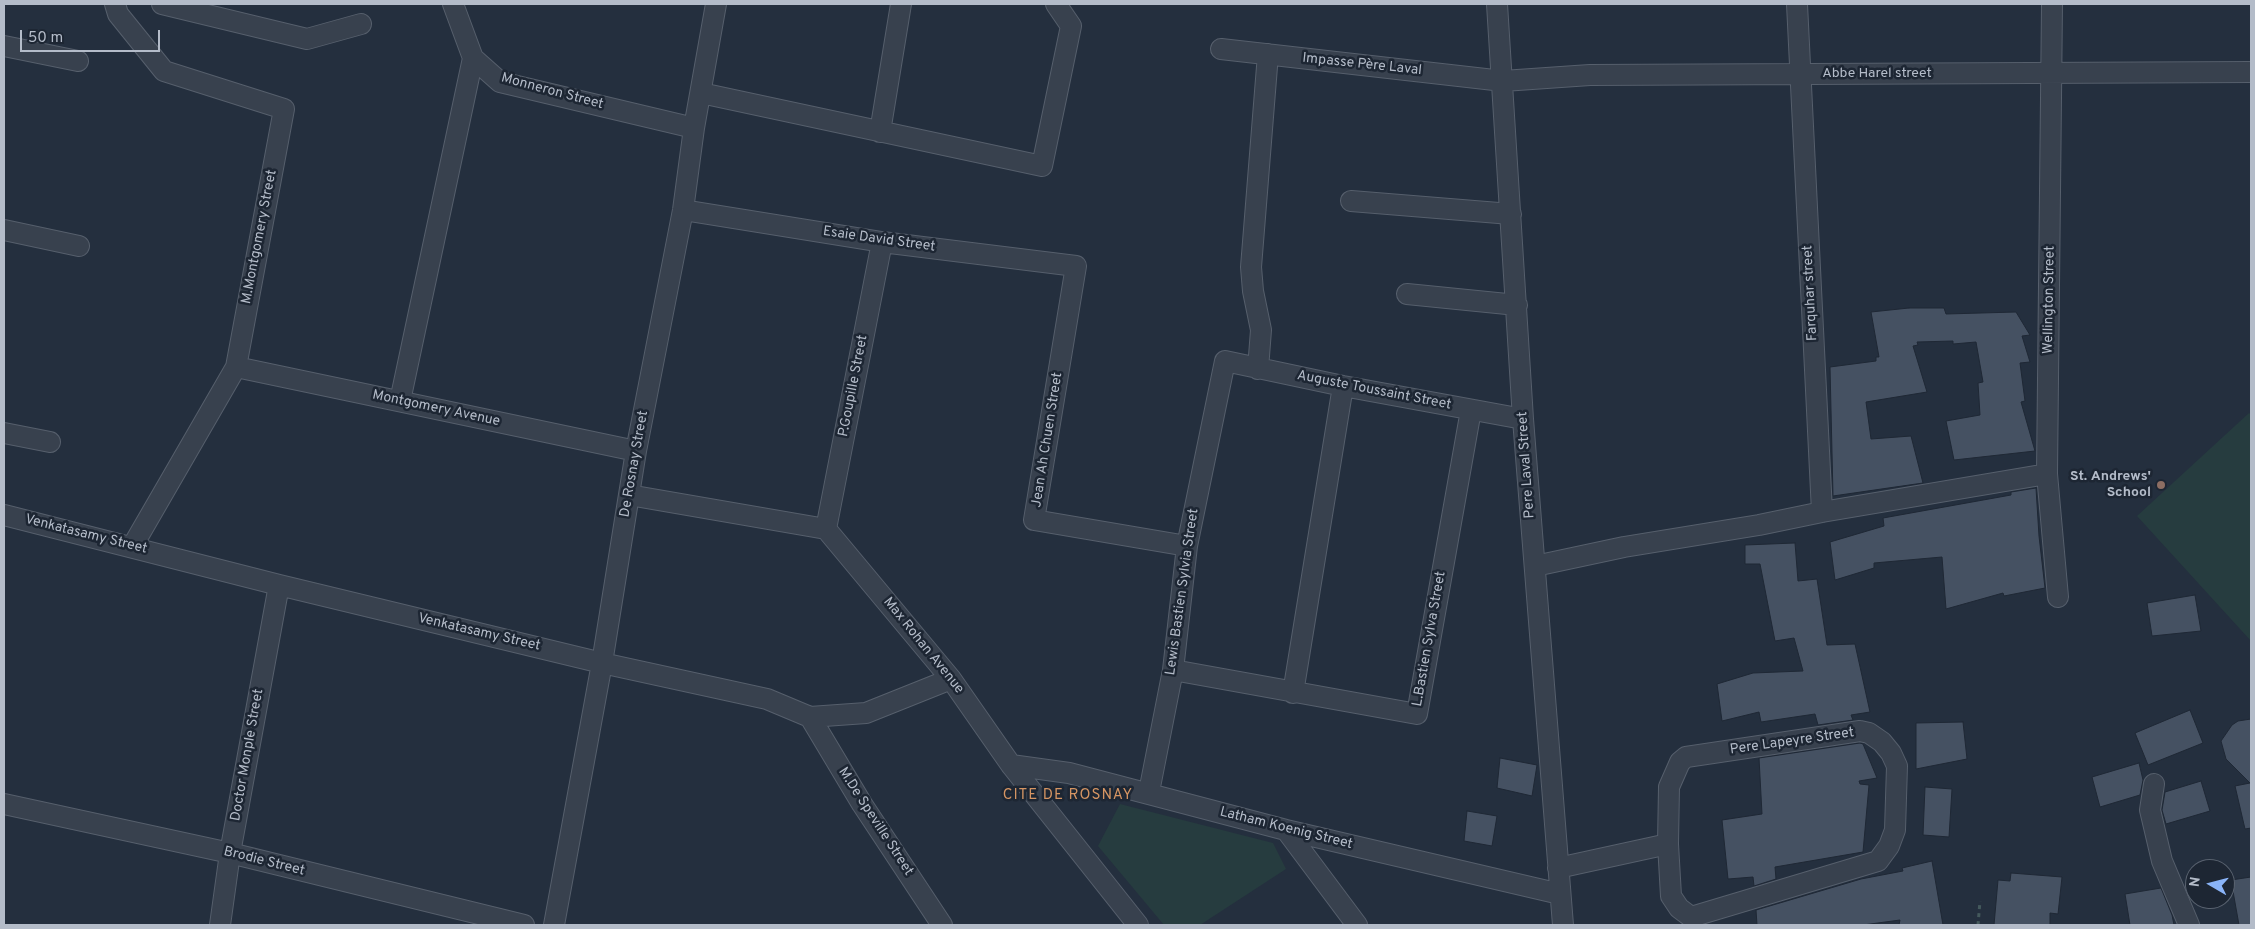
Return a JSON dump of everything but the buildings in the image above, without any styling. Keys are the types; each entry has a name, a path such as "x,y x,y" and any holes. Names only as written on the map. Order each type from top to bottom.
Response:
{"street":[{"name":"M.Montgomery Street","path":"115,4 118,14 164,72 284,109 236,367 132,547"},
{"path":"162,4 308,39 361,24"},
{"name":"Monneron Street","path":"453,4 473,58 500,82 694,128"},
{"name":"De Rosnay Street","path":"554,925 602,663 636,451 683,210 694,128 716,4"},
{"path":"880,132 901,4"},
{"path":"701,93 1042,166 1071,26 1056,4"},
{"name":"Pere Laval Street","path":"1497,4 1523,419 1563,925"},
{"name":"Farquhar street","path":"1796,4 1822,512"},
{"name":"Wellington Street","path":"2052,4 2053,73 2047,474 2058,597"},
{"path":"4,46 78,61"},
{"name":"Impasse Père Laval","path":"1221,48 1503,81"},
{"path":"1258,369 1261,330 1253,292 1251,267 1268,54"},
{"path":"400,401 473,58"},
{"name":"Abbe Harel street","path":"1503,81 1590,75 2251,72"},
{"path":"1351,201 1511,214"},
{"name":"Esaie David Street","path":"683,210 882,242 1076,266"},
{"path":"4,230 79,246"},
{"name":"P.Goupille Street","path":"826,530 882,242"},
{"name":"Jean Ah Chuen Street","path":"1076,266 1034,520 1187,546"},
{"path":"1407,294 1516,306"},
{"name":"Auguste Toussaint Street","path":"1224,362 1523,419"},
{"name":"Lewis Bastien Sylvia Street","path":"1149,792 1173,670 1187,546 1224,362"},
{"name":"Montgomery Avenue","path":"236,367 636,451"},
{"path":"1293,693 1343,386"},
{"name":"L.Bastien Sylva Street","path":"1173,670 1417,714 1471,410"},
{"path":"4,433 50,442"},
{"path":"1535,566 1624,546 1759,525 1822,512 2047,474"},
{"path":"629,495 826,530"},
{"name":"Venkatasamy Street","path":"4,515 279,585 602,663 767,699 810,717 866,713 951,679"},
{"name":"Max Rohan Avenue","path":"826,530 951,679 1012,765 1138,925"},
{"name":"Doctor Monple Street","path":"220,925 230,853 279,585"},
{"name":"M.De Speville Street","path":"810,717 862,804 942,925"},
{"name":"Pere Lapeyre Street","path":"1860,731 1869,733 1882,742 1897,766 1895,830 1885,854 1878,861 1865,866 1691,917 1679,908 1671,896 1668,844 1669,787 1680,762 1686,757 1860,731"},
{"name":"Latham Koenig Street","path":"1012,765 1069,773 1149,792 1286,830 1560,894"},
{"path":"2154,784 2150,810 2162,861 2189,925"},
{"name":"Brodie Street","path":"4,804 230,853 524,925"},
{"path":"1286,830 1357,925"},
{"path":"1558,868 1668,844"}],"path":[{"path":"1978,925 1980,901"}],"green space":[{"path":"2249,413 2251,415 2251,641 2137,516"},
{"path":"1120,804 1273,843 1286,869 1200,925 1164,925 1098,846"}],"place":[{"name":"St. Andrews' School","path":"2161,485"}],"district":[{"name":"CITE DE ROSNAY","path":"1068,796"}]}
